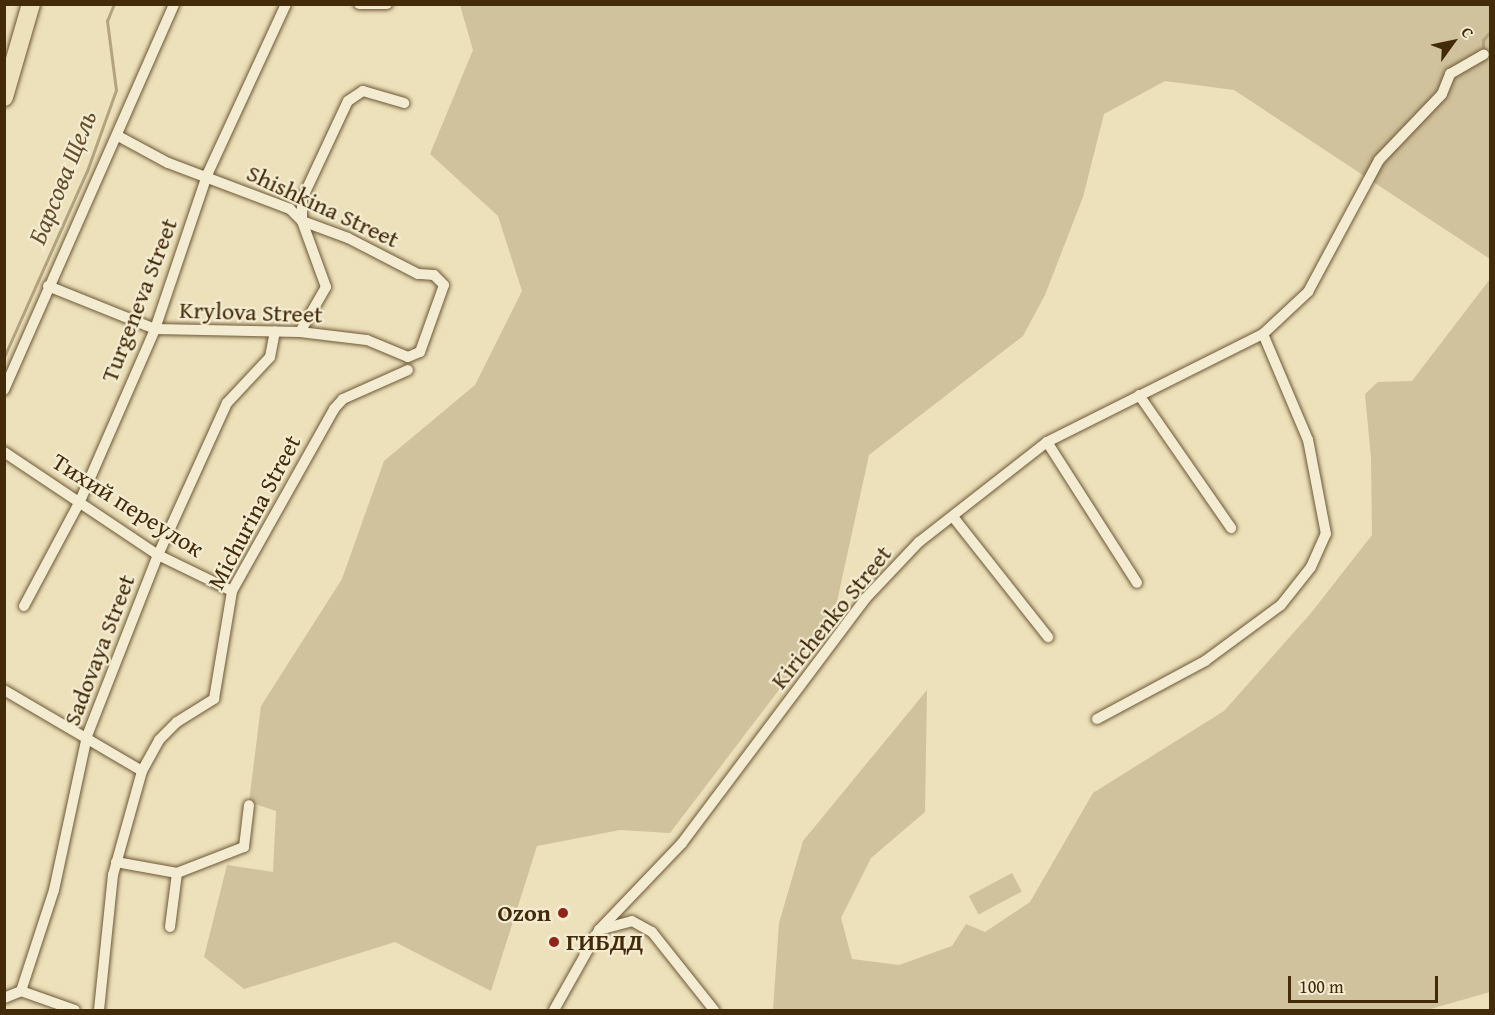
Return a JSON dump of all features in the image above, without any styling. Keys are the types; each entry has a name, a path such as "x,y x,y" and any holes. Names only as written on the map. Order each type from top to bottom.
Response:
{"highway":[{"path":"4,96 31,4"}],"street":[{"path":"4,390 48,286 118,136 174,4"},
{"name":"Turgeneva Street","path":"24,606 80,501 155,329 207,175 286,4"},
{"path":"359,4 387,4"},
{"name":"Kirichenko Street","path":"554,1011 599,930 682,843 866,598 919,542 954,518 1047,442 1263,334 1308,292 1362,188 1404,130 1442,94 1450,74 1484,54"},
{"path":"300,332 326,287 302,221 302,199 348,101 363,91 404,103"},
{"name":"Shishkina Street","path":"118,136 168,163 207,175 290,209 302,221 348,238 418,274 434,275 444,285 420,352"},
{"name":"Krylova Street","path":"48,286 155,329 300,332 367,340 408,357 420,352"},
{"name":"Sadovaya Street","path":"21,991 54,890 87,736 158,555 227,403 270,357 275,331"},
{"path":"1097,719 1205,661 1281,605 1311,567 1326,534 1308,440 1263,334"},
{"name":"Michurina Street","path":"99,1011 116,862 142,771 159,740 177,722 214,699 232,591 334,409 343,399 408,370"},
{"path":"1139,395 1231,528"},
{"path":"1047,442 1137,583"},
{"name":"Тихий переулок","path":"4,452 158,555 232,591"},
{"path":"954,518 1048,637"},
{"path":"4,690 87,736 142,771"},
{"path":"116,862 177,873 244,847 249,805"},
{"path":"170,927 177,873"},
{"path":"599,930 632,921 652,932 714,1011"},
{"path":"4,998 21,991 75,1011"}],"shaded area":[{"path":"460,5 1490,5 1490,259 1234,90 1165,81 1104,114 1083,197 1045,295 1023,336 869,455 836,606 788,678 670,833 620,830 537,846 491,991 395,942 244,989 204,957 227,865 273,872 276,811 249,802 261,706 342,579 384,461 475,385 522,291 498,216 430,154 473,50"},
{"path":"1490,279 1490,992 1427,1010 773,1010 779,923 803,841 927,690 925,812 871,858 841,918 852,959 899,965 952,946 966,924 985,932 1030,902 1093,793 1224,711 1311,613 1372,535 1371,458 1365,394 1378,382 1412,381"},
{"path":"1012,873 1022,892 979,915 969,896"}],"waterway":[{"name":"Барсова Щель","path":"4,357 87,171 116,90 107,21 114,4"},
{"path":"1483,51 1483,40 1490,32"}],"place":[{"name":"Ozon","path":"563,913"},
{"name":"ГИБДД","path":"554,942"}]}
